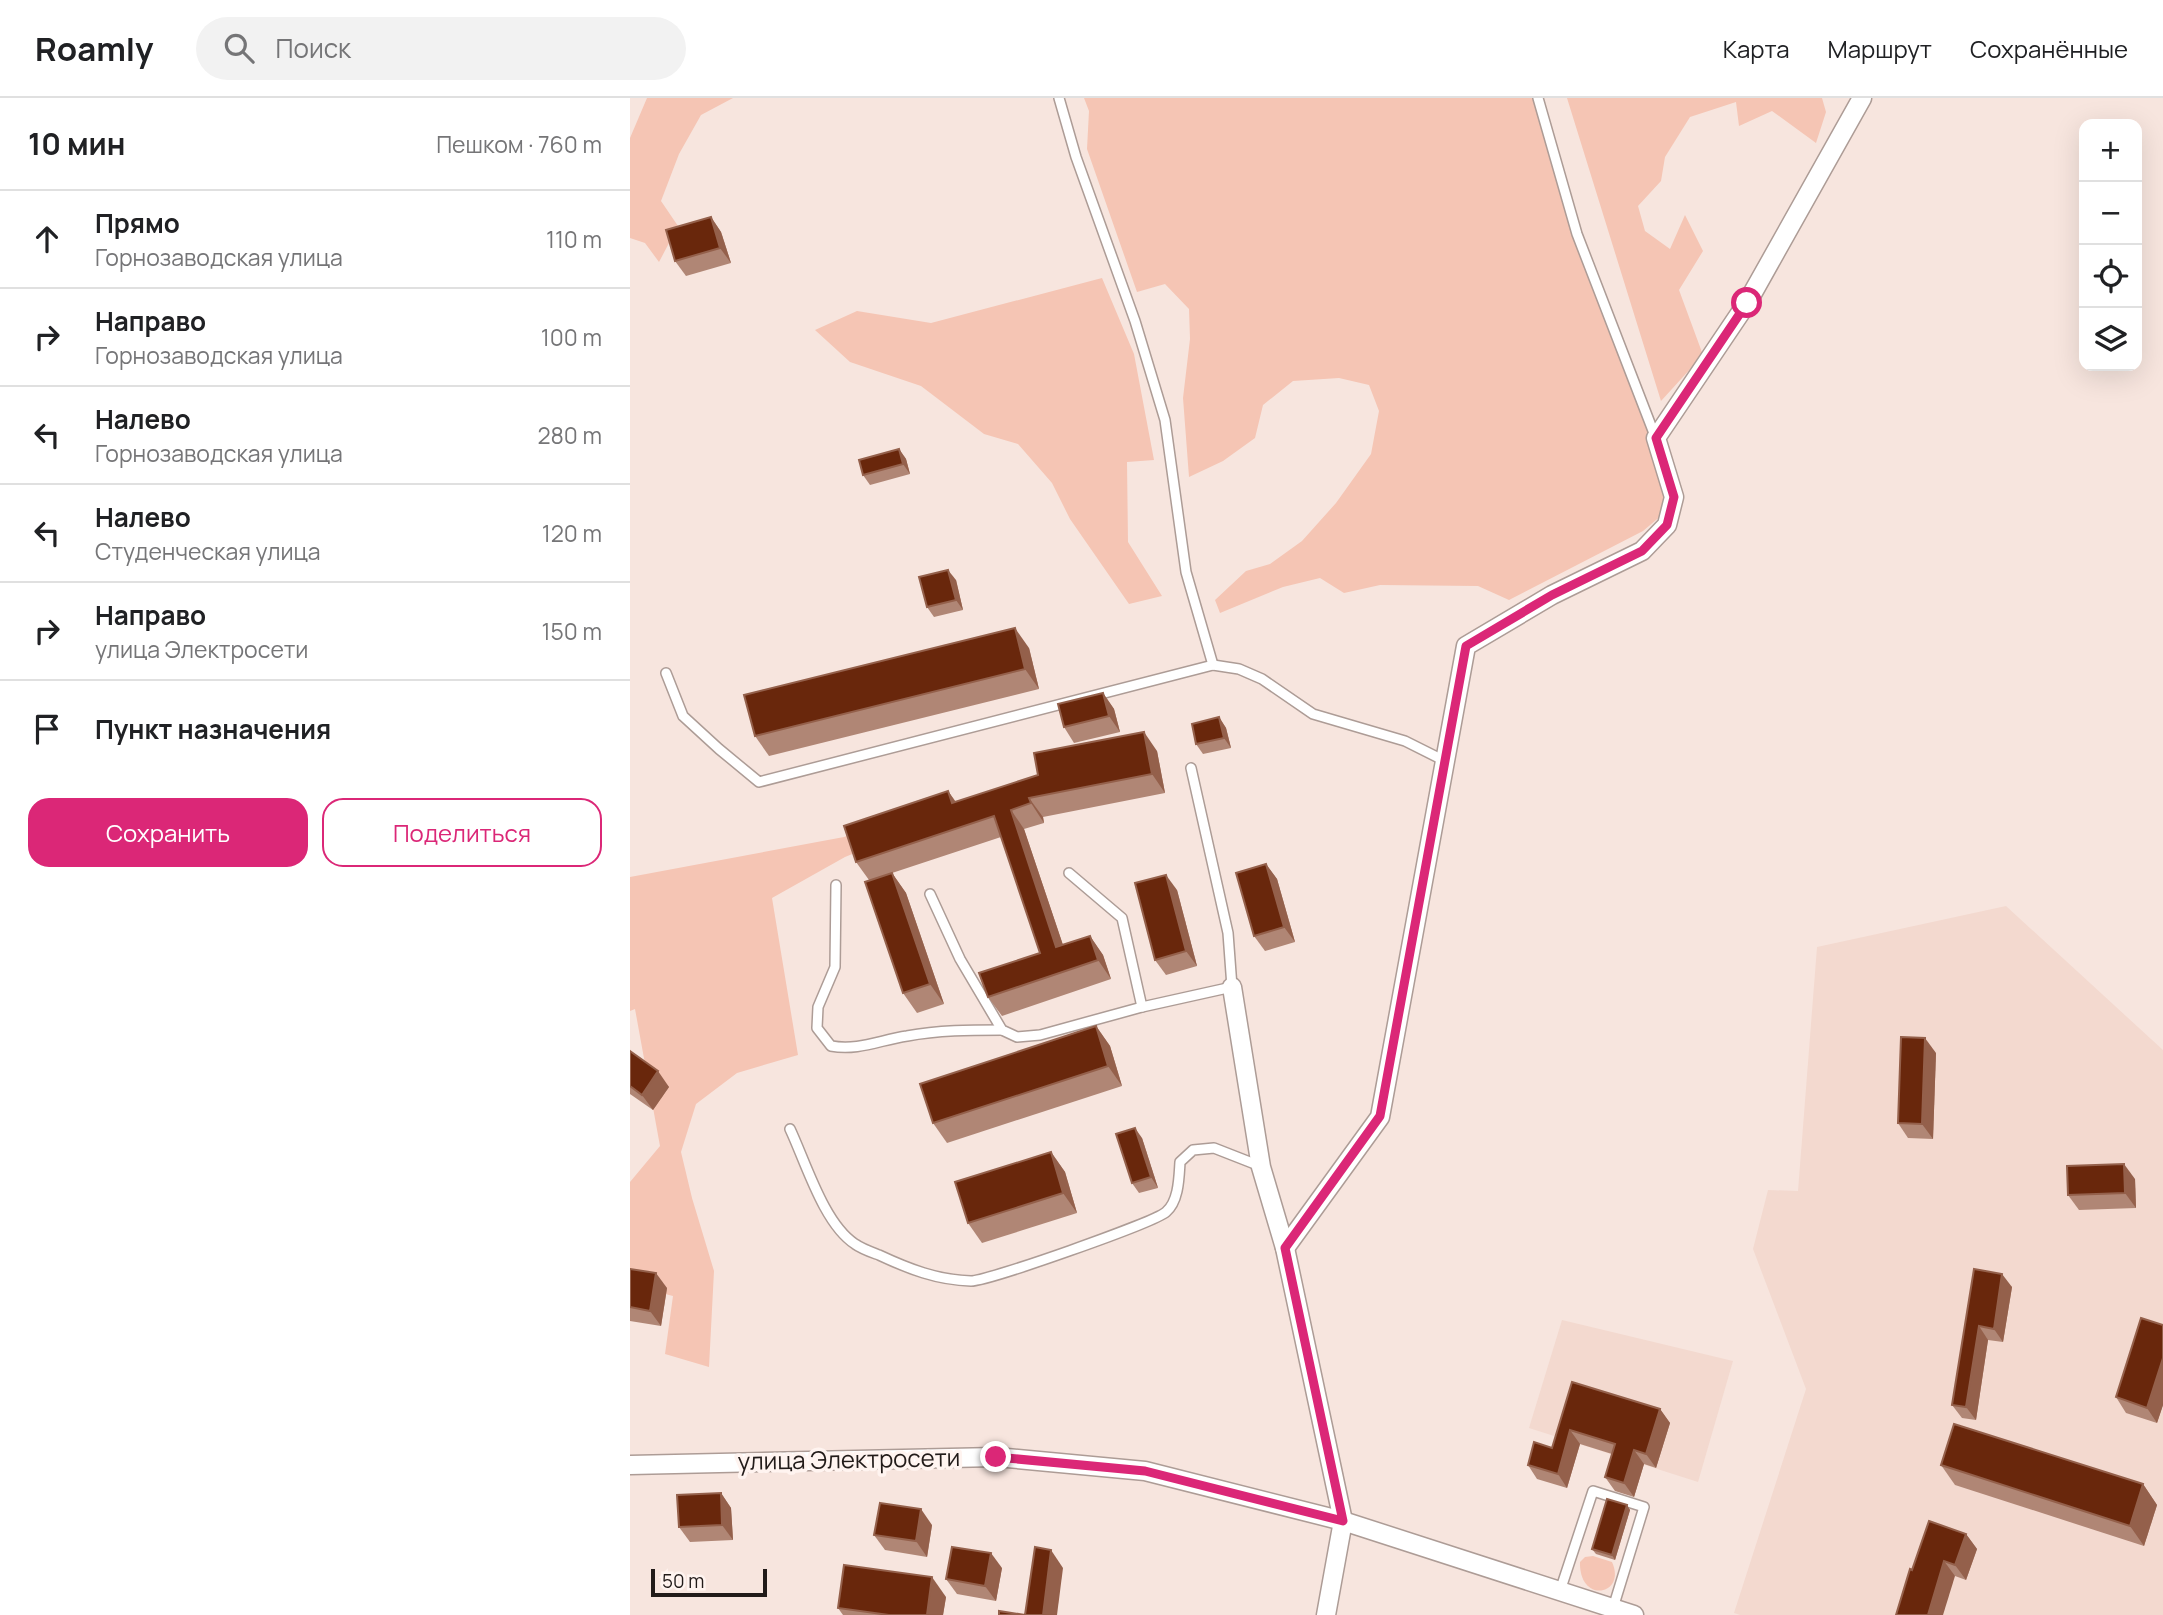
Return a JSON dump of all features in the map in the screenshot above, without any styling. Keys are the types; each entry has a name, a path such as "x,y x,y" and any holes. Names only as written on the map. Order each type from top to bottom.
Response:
{"street":[{"path":"1285,1248 1380,1116 1466,646 1552,595 1642,551 1667,525 1674,497 1656,438 1747,303 1862,98"},
{"path":"1232,987 1261,1167 1285,1248 1343,1521 1326,1615"},
{"name":"улица Электросети","path":"630,1465 996,1457 1145,1471 1343,1521 1634,1615"}],"lane":[{"path":"1059,98 1076,157 1135,321 1165,421 1186,572 1213,665"},
{"path":"1538,98 1577,234 1656,438"},
{"path":"666,673 683,716 759,782 1213,665 1239,669 1262,679 1313,714 1405,741 1445,761"},
{"path":"836,885 835,967 818,1007 817,1028 831,1046 848,1049 908,1035 950,1030 1002,1030 1017,1037 1040,1035 1142,1007 1232,987 1228,933 1191,768"},
{"path":"1069,873 1122,918 1142,1007"},
{"path":"930,894 960,959 1002,1030"},
{"path":"790,1129 833,1224 855,1244 916,1272 952,1280 975,1281 1159,1217 1169,1210 1177,1192 1180,1162 1193,1150 1214,1148 1261,1167"},
{"path":"1560,1591 1593,1491 1644,1507 1613,1608"}],"shaded area":[{"path":"647,98 733,98 701,115 679,154 661,201 678,226 659,262 645,243 630,238 630,138"},
{"path":"1084,98 1536,98 1575,237 1649,428 1666,499 1662,515 1643,531 1509,600 1478,586 1380,585 1344,593 1320,578 1283,587 1220,613 1215,600 1246,571 1270,564 1302,541 1336,503 1371,454 1379,411 1369,385 1339,378 1293,381 1263,405 1255,438 1223,461 1189,477 1183,398 1190,339 1189,309 1165,284 1137,292 1087,149 1089,111"},
{"path":"1567,98 1822,98 1826,112 1816,143 1772,111 1739,126 1736,102 1690,117 1665,157 1661,181 1638,206 1645,231 1670,249 1685,215 1703,251 1679,290 1703,355 1661,401"},
{"path":"1102,278 1134,354 1154,460 1127,462 1128,542 1162,596 1129,604 1070,519 1052,483 1018,444 984,434 921,386 850,362 815,330 857,311 931,323"},
{"path":"941,800 949,814 845,857 772,898 798,1055 737,1073 696,1104 681,1152 714,1271 709,1367 665,1354 673,1296 630,1285 630,1182 660,1146 635,1009 630,1011 630,877 844,837"},
{"path":"2006,906 2163,1050 2163,1615 1734,1613 1806,1389 1753,1249 1768,1190 1798,1191 1817,947"},
{"path":"1562,1320 1733,1361 1698,1482 1529,1428"},
{"path":"1593,1556 1612,1562 1615,1573 1608,1588 1594,1590 1582,1576 1580,1562 1585,1557"}],"building":[{"path":"711,217 720,248 675,261 666,230"},
{"path":"899,449 903,464 863,475 859,460"},
{"path":"948,570 956,600 927,607 919,577"},
{"path":"1015,628 1025,669 755,736 744,695"},
{"path":"1103,693 1109,716 1064,727 1058,704"},
{"path":"1219,717 1224,738 1196,744 1192,724"},
{"path":"1144,732 1152,774 1029,798 1031,803 1011,810 1056,947 1090,936 1098,960 988,997 979,973 1040,953 994,816 856,862 844,826 948,791 952,803 1038,775 1034,753"},
{"path":"1266,864 1284,927 1254,936 1236,873"},
{"path":"892,873 930,984 903,993 865,882"},
{"path":"1166,875 1186,951 1155,960 1135,883"},
{"path":"1096,1026 1108,1066 933,1123 920,1084"},
{"path":"1901,1037 1925,1038 1922,1124 1898,1123"},
{"path":"630,1051 658,1071 642,1095 630,1086"},
{"path":"1135,1128 1151,1177 1132,1183 1116,1134"},
{"path":"1051,1152 1063,1193 968,1223 955,1182"},
{"path":"2124,1164 2125,1193 2068,1195 2067,1166"},
{"path":"630,1269 656,1273 650,1311 630,1307"},
{"path":"1974,1269 2002,1274 1994,1329 1979,1326 1966,1407 1952,1405"},
{"path":"2141,1318 2163,1325 2163,1358 2147,1408 2116,1397"},
{"path":"1572,1382 1660,1409 1646,1454 1634,1450 1624,1483 1605,1477 1615,1444 1570,1430 1558,1474 1528,1465 1534,1442 1552,1448"},
{"path":"1954,1424 2143,1484 2130,1526 1941,1465"},
{"path":"721,1493 722,1525 679,1527 677,1495"},
{"path":"1607,1499 1627,1505 1612,1555 1592,1549"},
{"path":"880,1503 921,1509 916,1541 874,1535"},
{"path":"1929,1521 1966,1534 1955,1565 1944,1561 1928,1615 1896,1615 1910,1569 1912,1570"},
{"path":"952,1547 991,1553 985,1586 946,1579"},
{"path":"1035,1547 1051,1550 1043,1615 1025,1615"},
{"path":"844,1565 932,1577 927,1615 889,1615 838,1608"},
{"path":"999,1611 1025,1615 999,1615"}],"route":[{"path":"996,1457 1145,1471 1343,1521 1285,1248 1380,1116 1466,646 1552,595 1642,551 1667,525 1674,497 1656,438 1747,303"}]}
